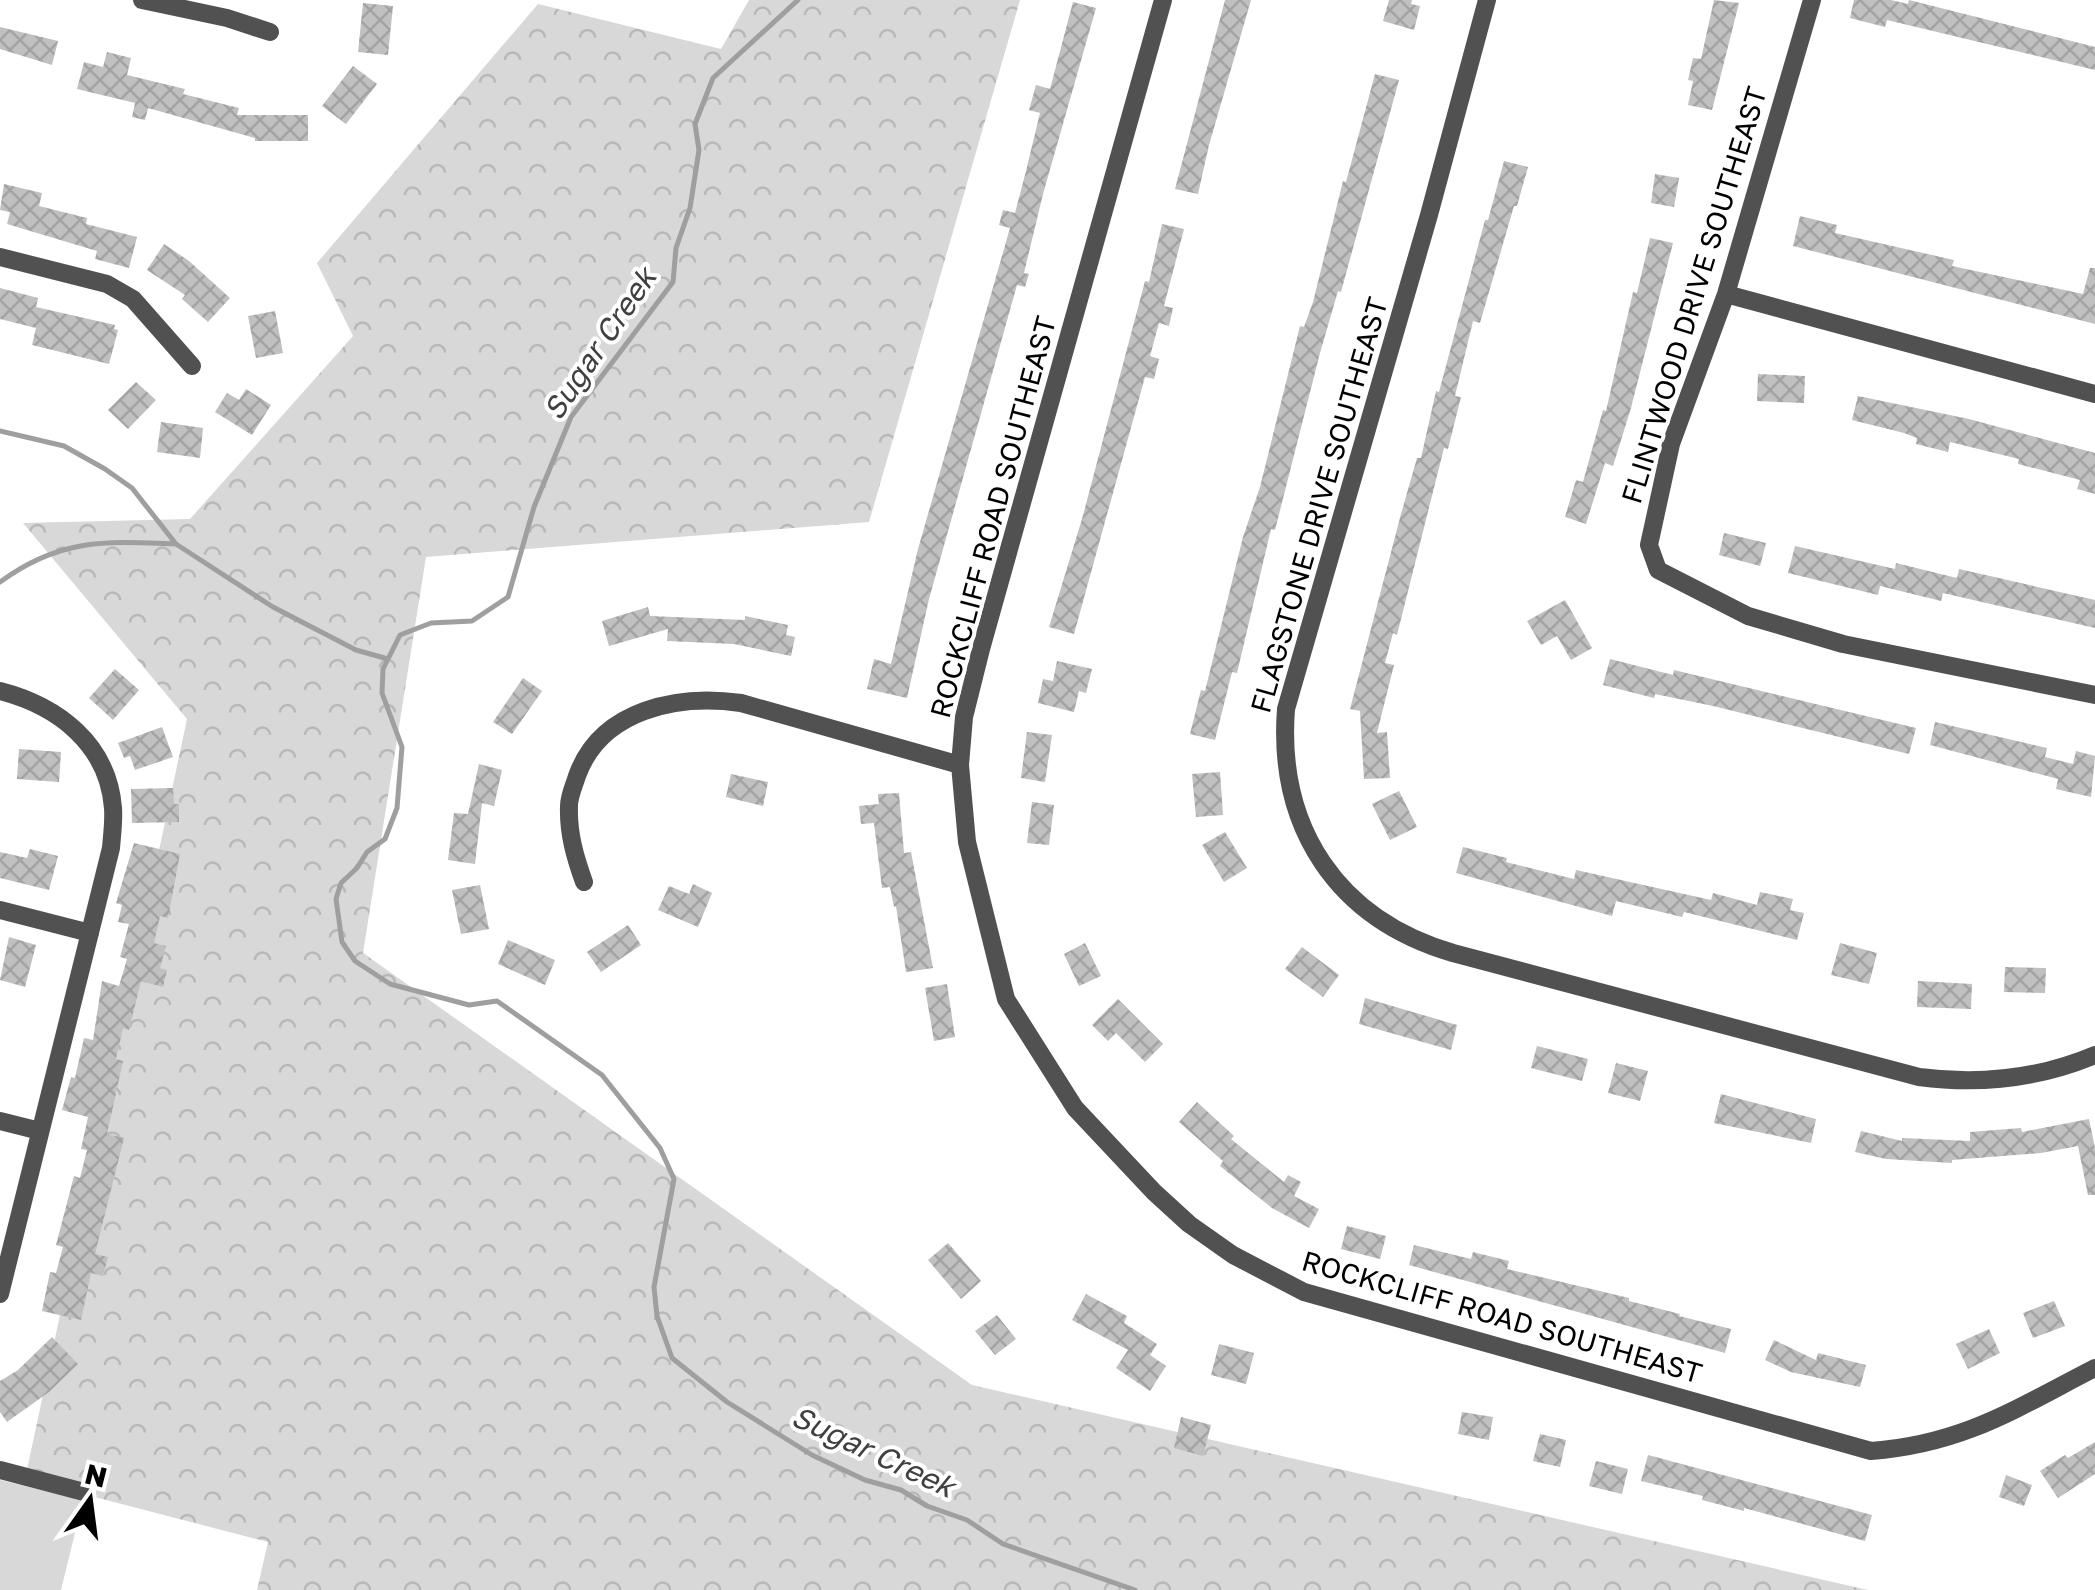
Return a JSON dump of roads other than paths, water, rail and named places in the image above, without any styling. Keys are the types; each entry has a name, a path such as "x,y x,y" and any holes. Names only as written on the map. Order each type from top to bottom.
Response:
{"street":[{"path":"142,0 227,18 270,32"},
{"name":"ROCKCLIFF ROAD SOUTHEAST","path":"1164,0 977,666 964,717 960,765 967,842 1006,998 1074,1108 1189,1224 1256,1269 1329,1301 1871,1450 1911,1448 1963,1434 2095,1368"},
{"name":"FLAGSTONE DRIVE SOUTHEAST","path":"1487,0 1429,216 1286,709 1285,765 1309,842 1340,885 1380,921 1427,946 1919,1077 1999,1080 2052,1071 2095,1056"},
{"name":"FLINTWOOD DRIVE SOUTHEAST","path":"1812,0 1726,294 1671,444 1649,545 1658,570 1748,616 1843,644 2095,695"},
{"path":"0,258 107,284 132,299 192,366"},
{"path":"1726,294 2095,394"},
{"path":"0,691 25,697 59,714 86,740 105,775 113,807 111,848 0,1294"},
{"path":"584,882 571,844 568,802 582,763 603,735 661,704 714,699 741,704 960,765"},
{"path":"0,910 90,933"},
{"path":"0,1121 40,1131"},
{"path":"0,1470 84,1492"}],"waterway":[{"name":"Sugar Creek","path":"798,0 713,78 695,124 699,150 690,208 676,248 673,282 571,417 534,507 508,597 472,621 431,623 400,635 383,669 382,693 402,747 397,808 385,839 367,852 341,883 336,899 342,942 355,961 390,984 469,1005 497,1001 602,1075 660,1148 674,1179 654,1287 657,1316 672,1358 727,1402 812,1455 967,1520 1003,1544 1135,1590"},
{"path":"0,431 64,446 105,469 132,488 176,544 273,607 356,650 388,659"},
{"path":"0,582 43,557 84,545 176,544"}]}
